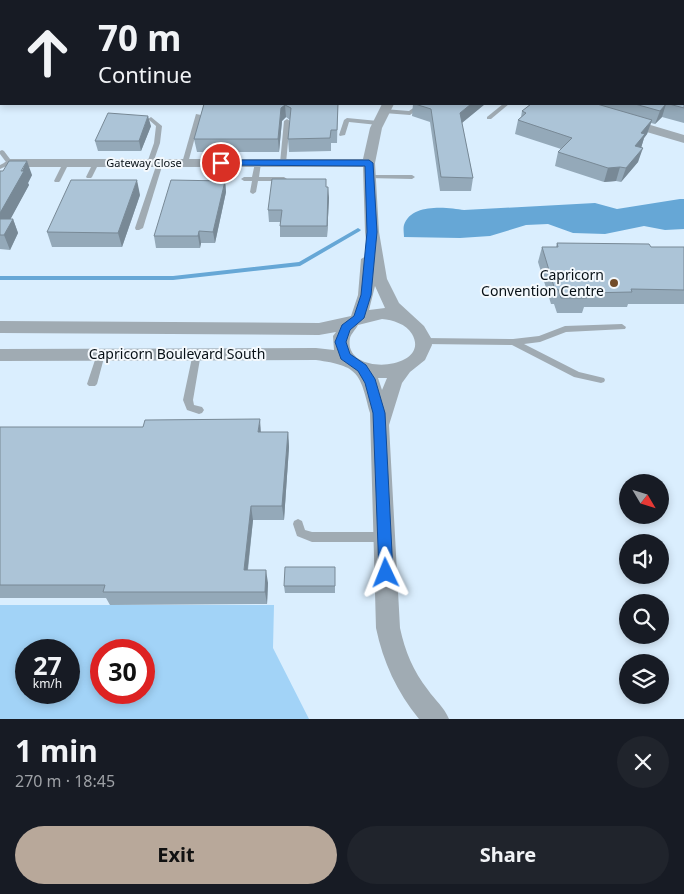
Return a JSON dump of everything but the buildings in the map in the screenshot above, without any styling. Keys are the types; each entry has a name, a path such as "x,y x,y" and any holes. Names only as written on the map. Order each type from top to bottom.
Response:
{"street":[{"path":"357,366 383,372 404,368 417,360 424,341 416,326 392,306 379,279 372,232 369,163 373,139 383,112"},
{"path":"613,117 684,139"},
{"name":"Gateway Close","path":"4,160 66,163 369,163"},
{"path":"372,232 366,295 355,320 342,334 340,342 341,349 371,382 376,397 380,430 388,628 392,647 398,667 408,685 436,719"},
{"path":"355,320 383,314 408,321"},
{"name":"Capricorn Boulevard South","path":"0,327 320,329 355,320"},
{"name":"Capricorn Boulevard South","path":"0,355 197,353 326,355 357,366"},
{"path":"380,430 394,381 404,368"}],"lane":[{"path":"342,134 347,120 383,112 410,113 421,105"},
{"path":"489,118 505,105"},
{"path":"185,163 198,115"},
{"path":"138,228 152,188 158,179 155,163 159,126 151,120"},
{"path":"282,163 287,121"},
{"path":"57,181 66,163"},
{"path":"89,177 96,163"},
{"path":"253,192 258,163"},
{"path":"369,177 412,177"},
{"path":"244,179 291,180"},
{"path":"142,188 152,188"},
{"path":"424,341 513,342 540,339 565,328 622,327"},
{"path":"513,342 577,375 601,380"},
{"path":"197,353 188,400 190,407 199,410"},
{"path":"92,384 101,354"},
{"path":"298,524 302,533 312,537 385,537"}],"shaded area":[{"path":"684,199 684,229 665,230 644,226 605,234 573,233 548,224 526,225 490,236 460,238 404,237 404,226 408,218 414,213 430,208 464,210 595,203 617,209"},
{"path":"0,605 274,605 273,648 309,719 0,719"}],"waterway":[{"path":"0,278 173,278 300,264 358,230"}],"place":[{"name":"Capricorn Convention Centre","path":"614,283"}],"route":[{"path":"221,163 369,163 372,232 366,295 358,318 346,328 340,342 345,357 362,368 371,382 376,397 380,430 386,573"}]}
